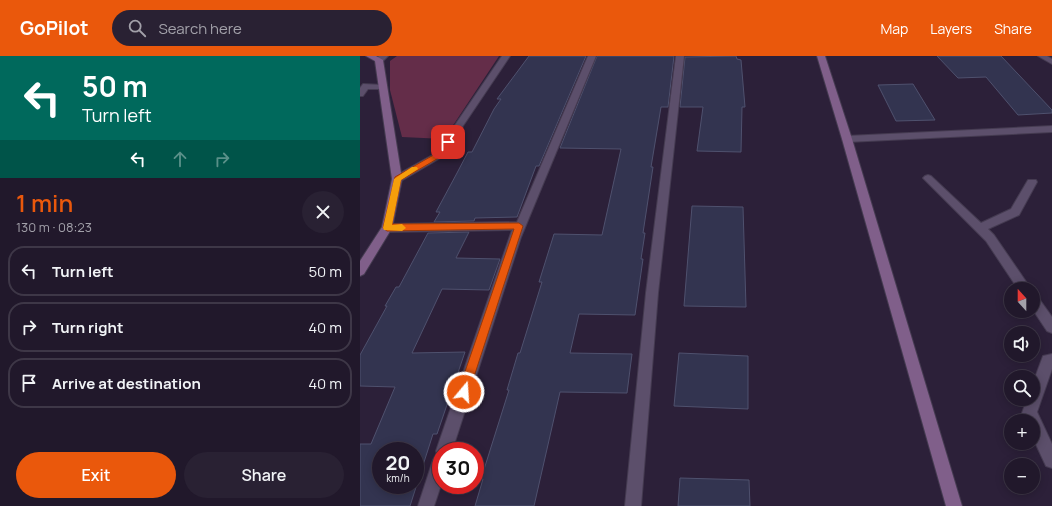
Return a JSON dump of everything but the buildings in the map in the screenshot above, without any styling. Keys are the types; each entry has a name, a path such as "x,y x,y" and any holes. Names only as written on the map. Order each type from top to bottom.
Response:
{"street":[{"path":"398,179 440,155 506,56"},
{"path":"512,244 592,56"},
{"path":"633,506 652,293 680,56"},
{"path":"821,56 848,139 954,506"},
{"path":"1042,56 1052,62"},
{"path":"360,271 387,228 398,179 378,57"},
{"path":"360,94 363,86 382,86"},
{"path":"848,139 1052,129"},
{"path":"928,178 990,238 1020,282"},
{"path":"979,228 1016,212 1032,182"},
{"path":"387,228 519,226 447,442"},
{"path":"1040,310 1052,327"},
{"path":"1029,414 1048,361 1052,360"},
{"path":"1040,435 1052,460"},
{"path":"426,506 432,488"}],"shaded area":[{"path":"397,56 499,56 444,139 402,137 390,90 390,61"}],"slow traffic":[{"path":"402,228 387,228 398,179 414,169"}],"route":[{"path":"448,142 440,155 398,179 387,228 519,226 464,392"}]}
